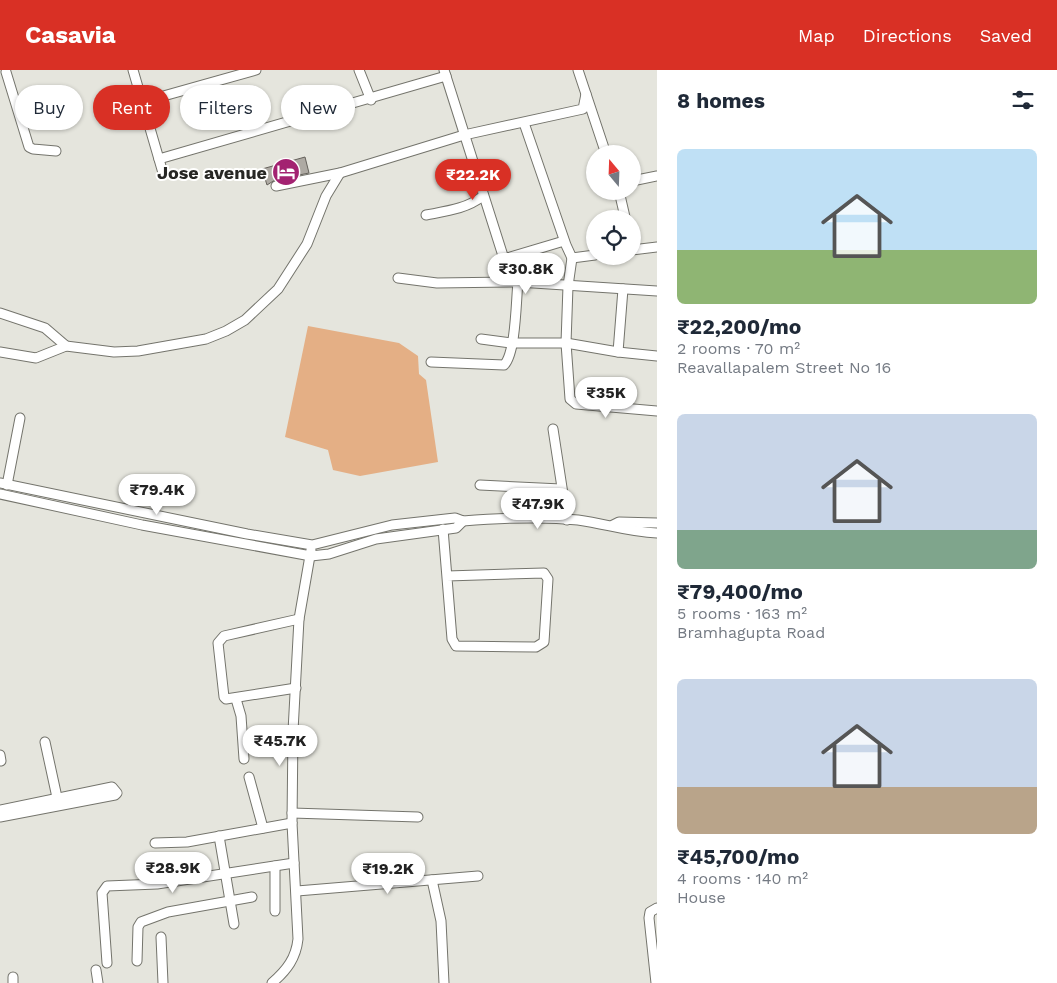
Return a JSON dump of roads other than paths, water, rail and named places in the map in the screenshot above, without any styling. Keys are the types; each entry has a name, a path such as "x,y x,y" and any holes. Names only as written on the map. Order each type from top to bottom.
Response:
{"street":[{"path":"133,70 137,85"},
{"path":"170,93 240,72 256,70"},
{"path":"359,70 371,100"},
{"path":"578,70 603,145"},
{"path":"6,72 29,147 56,151"},
{"path":"159,159 371,100 445,73 504,259 564,241"},
{"path":"276,186 340,173 464,135 583,109 586,94"},
{"path":"524,123 564,241 572,258 568,286 566,343 570,399 576,404 657,412"},
{"path":"150,130 163,173"},
{"path":"0,352 36,358 66,346 114,352 161,348 206,339 245,320 278,289 293,267 306,244 326,196 340,173"},
{"path":"641,179 657,176"},
{"path":"426,214 454,210 472,204 484,196"},
{"path":"641,249 657,247"},
{"path":"572,258 586,256"},
{"path":"398,278 437,283 518,282 657,291"},
{"path":"431,362 504,364 507,361 512,343 518,282"},
{"path":"618,352 623,289"},
{"path":"0,313 45,328 66,346"},
{"path":"481,338 512,343 566,343 618,352 657,356"},
{"path":"20,418 4,484 238,532 312,545 392,525 455,518 463,521 532,518 613,524 620,522 657,523"},
{"path":"553,429 567,520"},
{"path":"480,485 561,489"},
{"path":"0,494 123,521 311,556 329,554 376,539 456,528 463,521"},
{"path":"613,524 618,529 657,533"},
{"path":"443,529 452,639 456,646 536,647 544,642 548,579 544,573 447,576"},
{"path":"272,983 290,964 296,951 292,748 300,618 312,545"},
{"path":"296,688 226,700 224,697 218,643 224,636 300,618"},
{"path":"236,699 241,716 244,759"},
{"path":"45,742 58,802"},
{"path":"249,777 263,828"},
{"path":"0,810 58,802 115,795 116,790 112,788 58,802 0,817"},
{"path":"155,842 178,843 219,836 263,828 292,818 418,817"},
{"path":"219,836 234,924"},
{"path":"107,963 104,889 111,885 157,884 294,863"},
{"path":"275,866 275,911"},
{"path":"296,891 478,876"},
{"path":"432,880 441,921 444,983"},
{"path":"137,961 138,927 141,922 168,912 252,897"},
{"path":"656,983 649,918 650,912 657,908"},
{"path":"161,937 163,983"},
{"path":"96,970 98,983"}],"place":[{"name":"Jose avenue","path":"286,172"}]}
